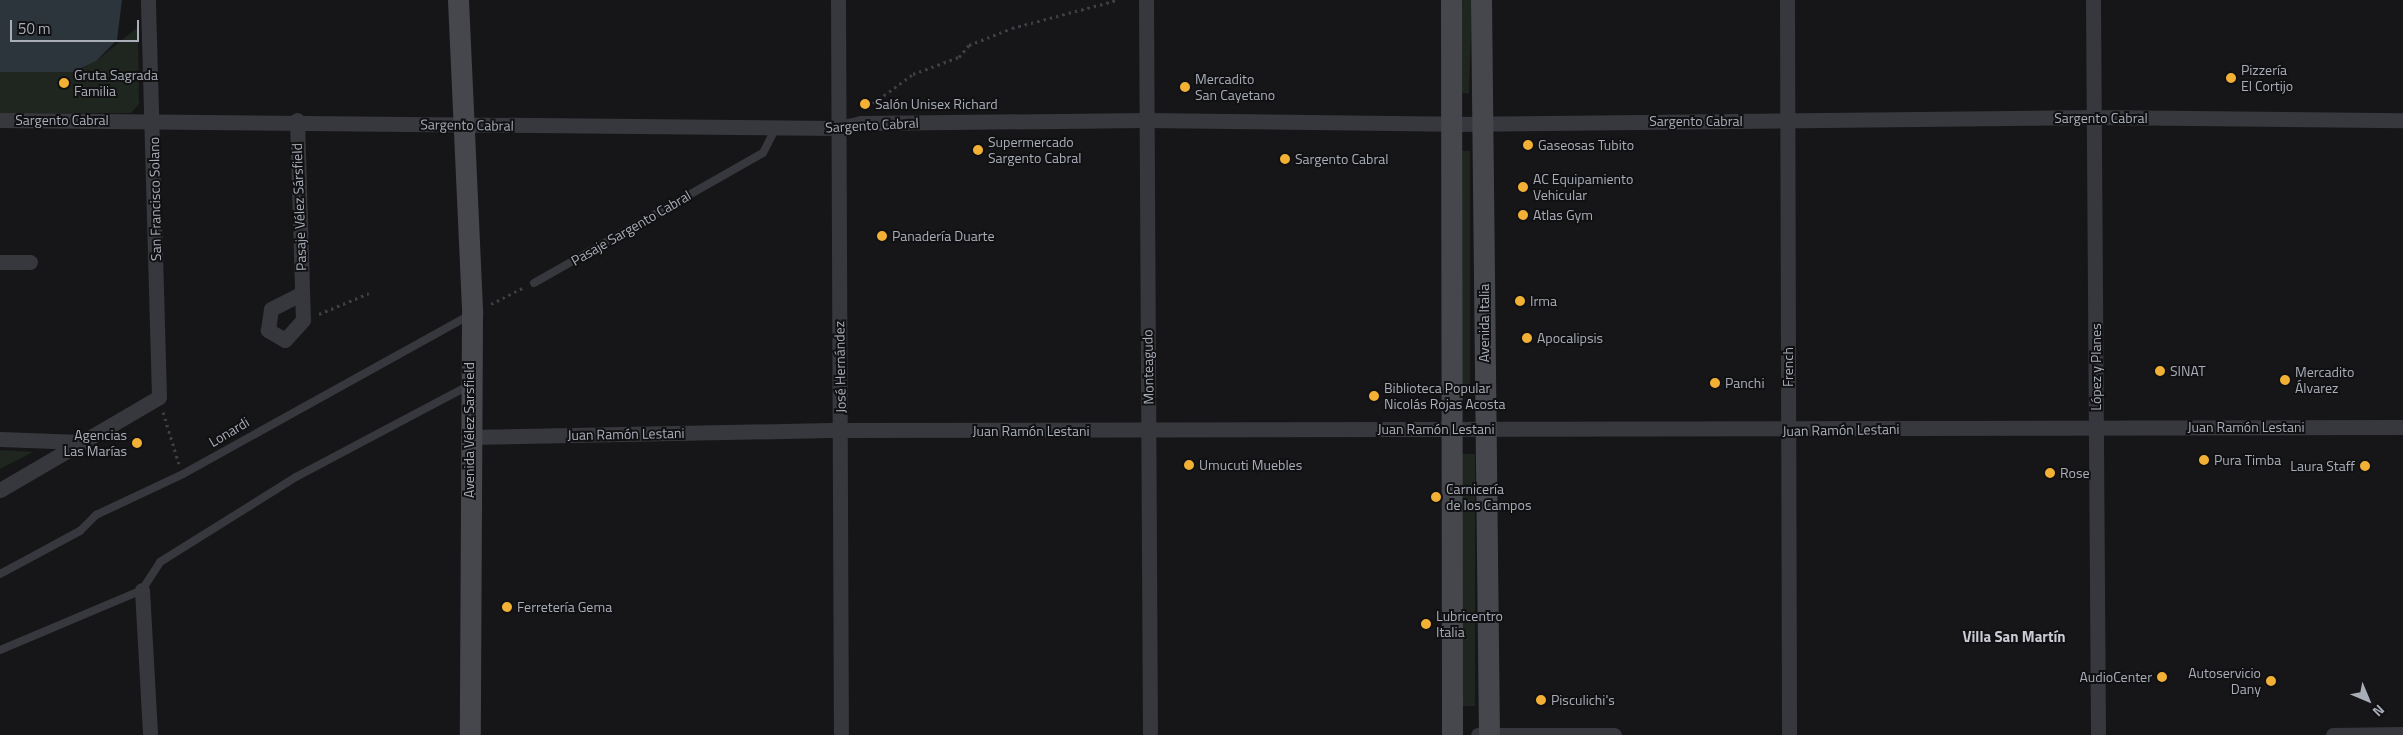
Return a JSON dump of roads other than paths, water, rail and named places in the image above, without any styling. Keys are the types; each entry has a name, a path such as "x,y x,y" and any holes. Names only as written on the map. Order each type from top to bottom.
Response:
{"main road":[{"name":"Avenida Vélez Sarsfield","path":"458,0 461,111 466,125 472,314 468,386 470,735"},
{"name":"Avenida Vélez Sarsfield","path":"466,125 472,112 471,0"},
{"path":"1451,0 1452,735"},
{"name":"Avenida Italia","path":"1481,0 1489,735"}],"street":[{"name":"San Francisco Solano","path":"81,442 159,398 153,120 148,0"},
{"name":"José Hernández","path":"838,0 841,735"},
{"name":"Monteagudo","path":"1146,0 1150,735"},
{"name":"French","path":"1787,0 1789,735"},
{"name":"López y Planes","path":"2093,0 2098,735"},
{"name":"Sargento Cabral","path":"0,120 296,120 466,125 838,128 861,123 1146,120 1452,124 1482,122 2095,117 2403,120"},
{"name":"Pasaje Vélez Sársfield","path":"296,120 303,320 285,340 268,330 271,309 302,293"},
{"path":"0,262 30,262"},
{"name":"Juan Ramón Lestani","path":"469,436 841,430 1148,432 1485,428 1788,431 2403,427"},
{"path":"0,439 81,442"},
{"path":"0,490 81,442"},
{"path":"142,590 150,735"},
{"path":"2333,735 2403,734"},
{"path":"1478,735 1614,735"}],"lane":[{"name":"Pasaje Sargento Cabral","path":"534,283 763,153 776,127"},
{"name":"Lonardi","path":"0,574 80,532 96,515 183,474 472,314"},
{"path":"0,650 142,590 160,562 296,477 468,386"}],"place":[{"name":"Pizzería El Cortijo","path":"2231,78"},
{"name":"Gruta Sagrada Familia","path":"64,83"},
{"name":"Mercadito San Cayetano","path":"1185,87"},
{"name":"Salón Unisex Richard","path":"865,104"},
{"name":"Gaseosas Tubito","path":"1528,145"},
{"name":"Supermercado Sargento Cabral","path":"978,150"},
{"name":"Sargento Cabral","path":"1285,159"},
{"name":"AC Equipamiento Vehicular","path":"1523,187"},
{"name":"Atlas Gym","path":"1523,215"},
{"name":"Panadería Duarte","path":"882,236"},
{"name":"Irma","path":"1520,301"},
{"name":"Apocalipsis","path":"1527,338"},
{"name":"SINAT","path":"2160,371"},
{"name":"Mercadito Álvarez","path":"2285,380"},
{"name":"Panchi","path":"1715,383"},
{"name":"Biblioteca Popular Nicolás Rojas Acosta","path":"1374,396"},
{"name":"Agencias Las Marías","path":"137,443"},
{"name":"Pura Timba","path":"2204,460"},
{"name":"Umucuti Muebles","path":"1189,465"},
{"name":"Laura Staff","path":"2365,466"},
{"name":"Rose","path":"2050,473"},
{"name":"Carnicería de los Campos","path":"1436,497"},
{"name":"Ferretería Gema","path":"507,607"},
{"name":"Lubricentro Italia","path":"1426,624"},
{"name":"AudioCenter","path":"2162,677"},
{"name":"Autoservicio Dany","path":"2271,681"},
{"name":"Pisculichi's","path":"1541,700"}],"district":[{"name":"Villa San Martín","path":"2014,637"}]}
